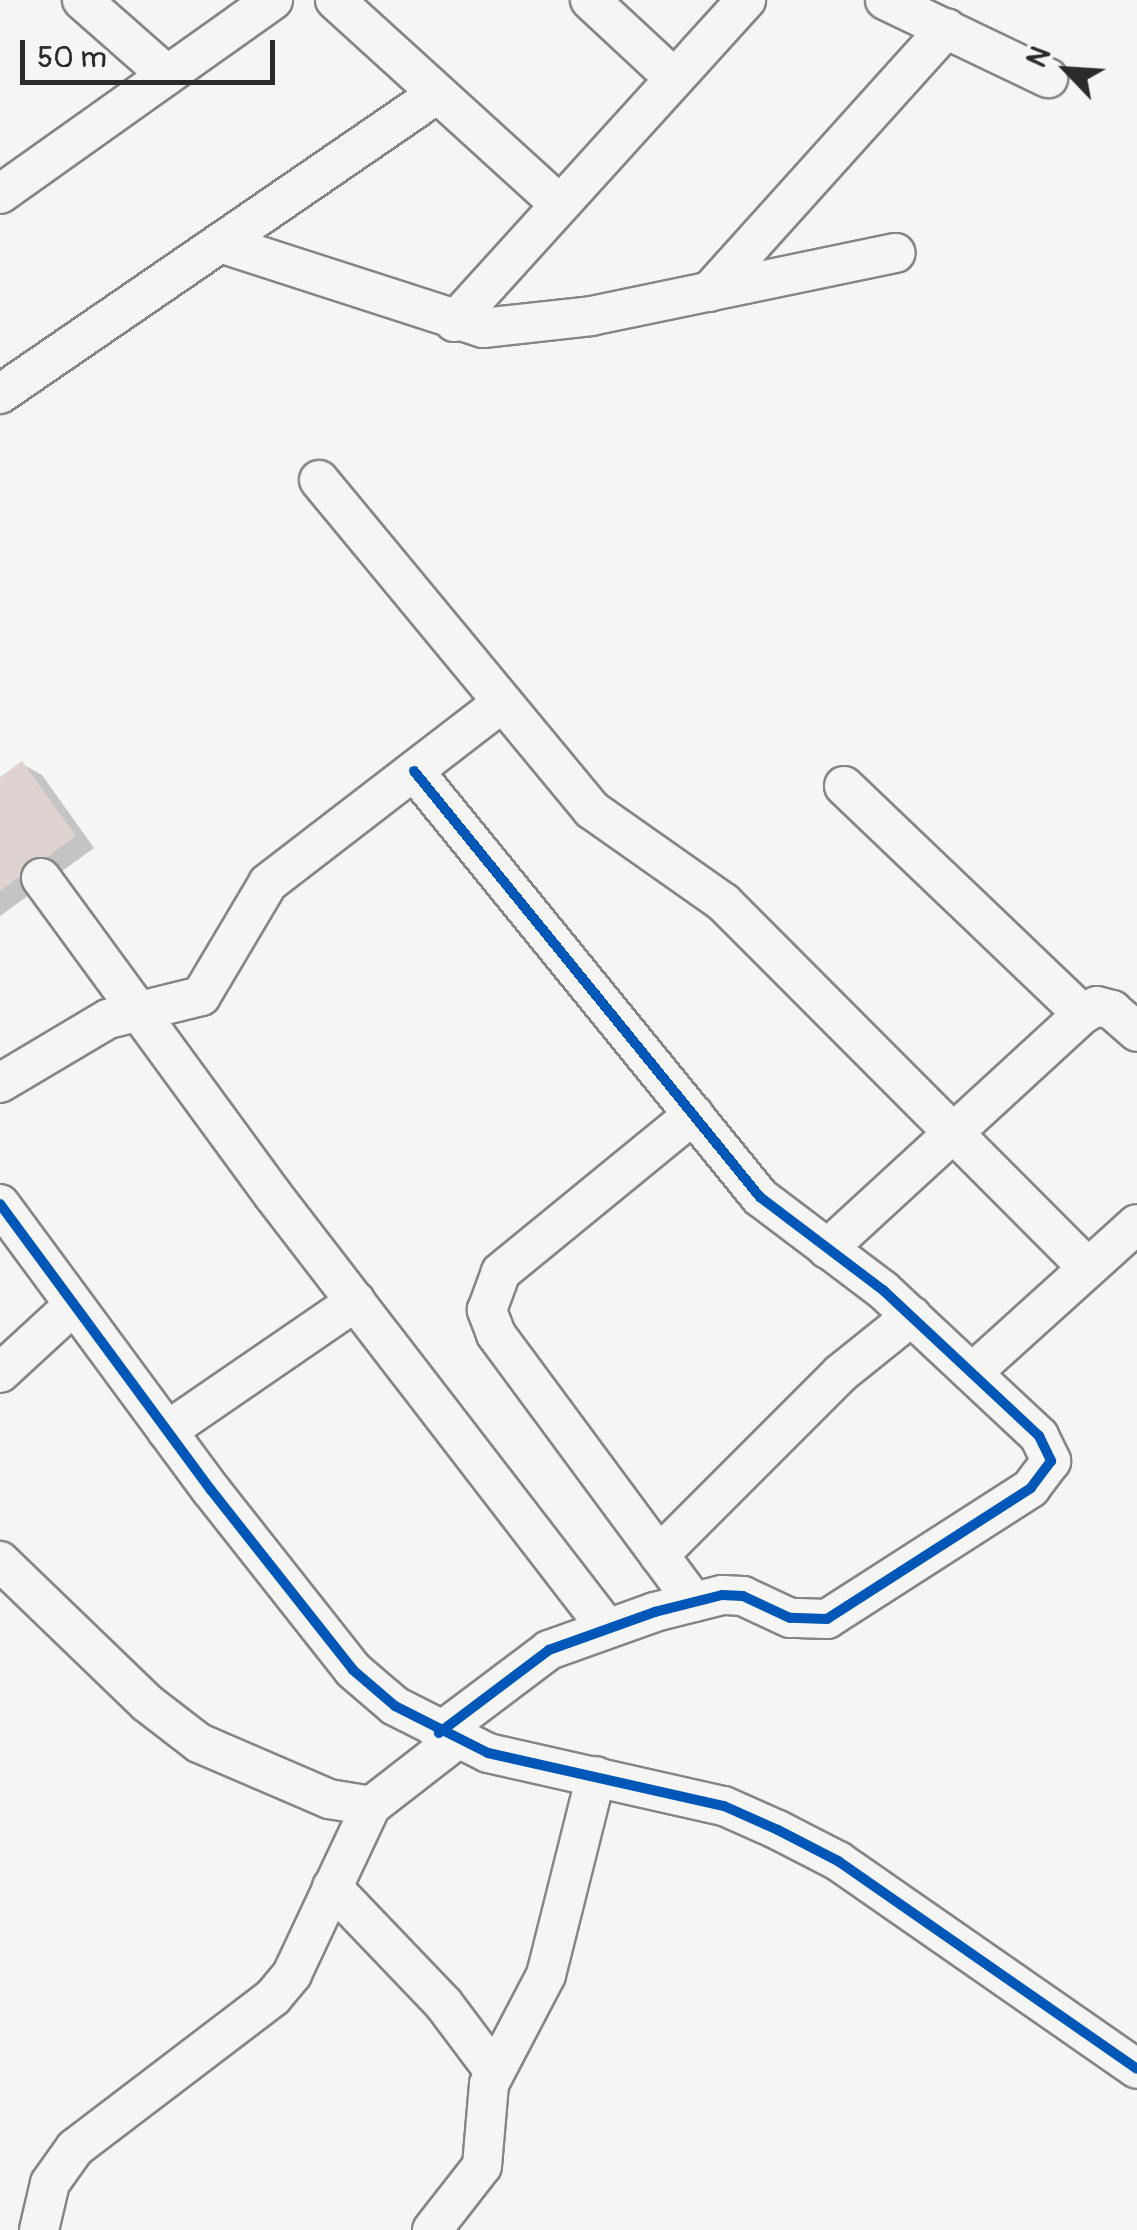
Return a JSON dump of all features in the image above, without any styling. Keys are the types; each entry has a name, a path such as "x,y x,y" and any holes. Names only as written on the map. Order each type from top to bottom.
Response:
{"street":[{"path":"82,0 167,76"},
{"path":"0,194 273,0"},
{"path":"334,0 558,202"},
{"path":"590,0 674,78"},
{"path":"454,322 558,202 746,0"},
{"path":"885,0 1048,78"},
{"path":"709,292 947,28"},
{"path":"0,394 437,94"},
{"path":"222,244 454,322 523,326 896,253"},
{"path":"319,480 499,705 592,810 723,902 1087,1267"},
{"path":"0,1083 108,1019 201,996 268,882 499,705"},
{"path":"39,2230 50,2183 76,2148 273,1997 309,1943 370,1806 549,1650 606,1627 694,1602 743,1596 790,1618 827,1619 1032,1488 1051,1461 1049,1447 912,1316 760,1198 414,771"},
{"path":"844,786 1082,1014"},
{"path":"41,878 137,1014 606,1627"},
{"path":"827,1249 950,1131 1082,1014 1097,1006 1112,1010 1137,1032"},
{"path":"694,1114 501,1272 487,1310 496,1334 694,1602"},
{"path":"0,1204 167,1431 353,1670 448,1736 724,1806 838,1861 1137,2068"},
{"path":"972,1373 1137,1224"},
{"path":"167,1431 356,1301"},
{"path":"0,1373 74,1305"},
{"path":"659,1555 841,1374 912,1316"},
{"path":"0,1561 146,1704 199,1743 328,1800 370,1806"},
{"path":"432,2230 482,2166 494,2070 546,1975 596,1776"},
{"path":"332,1887 443,2003 494,2070"}],"building":[{"path":"22,761 76,836 0,891 0,777"}],"cycle path":[{"path":"414,771 760,1197 883,1290 1039,1436 1051,1461 1031,1488 827,1619 790,1618 743,1596 722,1595 655,1612 549,1650 439,1733"},
{"path":"0,1204 211,1490 353,1670 395,1706 488,1753 724,1806 778,1830 838,1861 1137,2069"}]}
